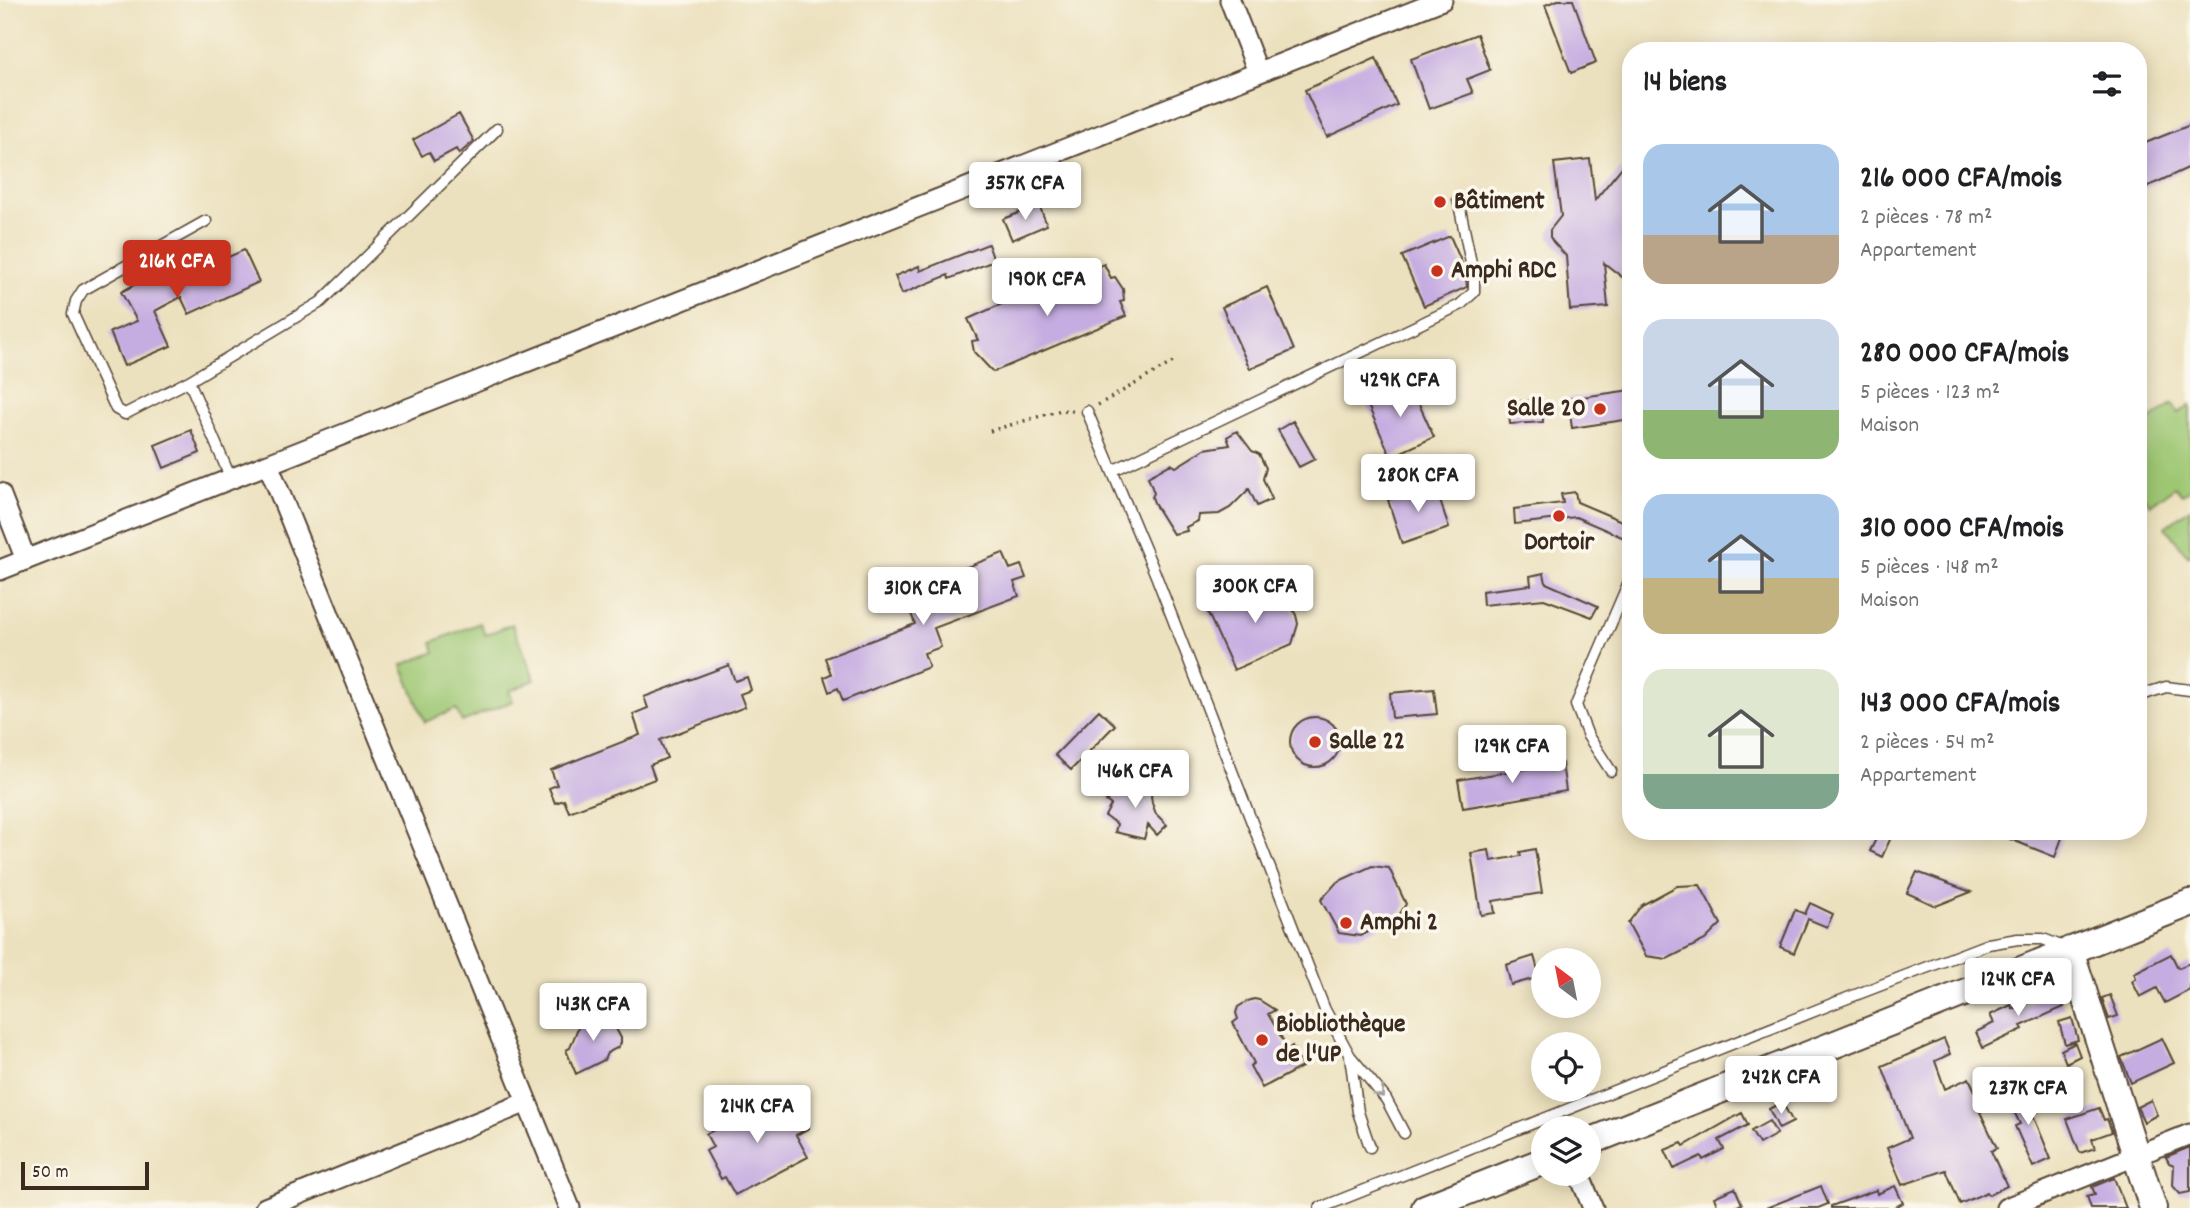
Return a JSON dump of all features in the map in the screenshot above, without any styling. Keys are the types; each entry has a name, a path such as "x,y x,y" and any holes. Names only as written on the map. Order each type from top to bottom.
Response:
{"street":[{"path":"1230,0 1258,72"},
{"path":"0,570 1442,0"},
{"path":"268,464 570,1208"},
{"path":"0,493 26,560"},
{"path":"1601,1137 2190,903"},
{"path":"2070,950 2153,1208"},
{"path":"265,1208 527,1102"},
{"path":"2006,1208 2190,1134"},
{"path":"1425,1208 1531,1166"},
{"path":"1584,1186 1593,1208"}],"lane":[{"path":"206,221 83,290 76,301 73,314 119,412 125,414 189,381 321,302 497,129"},
{"path":"1112,471 1460,305 1474,292 1474,278 1458,199"},
{"path":"189,381 231,479"},
{"path":"1087,411 1156,573 1325,1010 1350,1056 1386,1099 1404,1133"},
{"path":"1611,771 1588,736 1576,705 1622,598"},
{"path":"2147,693 2166,687 2190,690"},
{"path":"1320,1208 1988,944 2018,939 2043,939 2070,950"},
{"path":"1350,1056 1358,1112 1370,1147"}],"green space":[{"path":"2172,404 2179,413 2190,405 2190,489 2182,495 2175,487 2150,505 2147,501 2147,423"},
{"path":"2190,508 2190,554 2188,556 2165,527"},
{"path":"480,623 485,635 512,624 535,680 509,691 513,701 462,722 456,709 425,722 402,665 435,652 432,642"}],"building":[{"path":"1558,0 1573,0 1596,63 1571,73 1545,5"},
{"path":"1477,34 1490,70 1467,79 1473,93 1429,109 1411,59"},
{"path":"1376,58 1397,105 1327,137 1305,90"},
{"path":"459,114 474,141 459,154 456,149 434,161 429,152 422,156 413,140"},
{"path":"2190,125 2190,167 2147,187 2147,142"},
{"path":"1590,159 1595,200 1622,167 1622,277 1604,263 1608,307 1570,310 1566,256 1550,237 1550,230 1561,216 1554,163"},
{"path":"1039,205 1047,225 1012,240 1003,219"},
{"name":"Amphi RDC","path":"1450,236 1465,270 1467,287 1424,306 1402,256"},
{"path":"988,244 994,261 949,279 948,275 902,294 895,276 919,266 920,271"},
{"path":"244,250 259,282 189,314 181,297 155,311 171,346 124,366 110,332 137,321 121,292 195,256 201,269"},
{"path":"1104,264 1111,278 1115,277 1123,289 1124,301 1120,302 1126,316 993,372 974,352 972,341 978,340 968,319 1024,294"},
{"path":"1267,287 1294,350 1250,369 1222,307"},
{"path":"1409,382 1434,437 1391,457 1366,401"},
{"name":"Salle 20","path":"1622,391 1622,420 1572,428 1568,399"},
{"path":"1542,400 1543,422 1510,424 1508,402"},
{"path":"1293,421 1315,459 1299,467 1278,430"},
{"path":"191,430 200,453 164,468 155,445"},
{"path":"1237,431 1252,451 1259,454 1266,468 1263,479 1272,499 1257,506 1249,489 1230,508 1219,514 1199,515 1198,521 1186,527 1187,531 1173,534 1155,505 1148,477 1171,464 1176,467 1205,449 1230,445 1227,437"},
{"path":"1435,485 1449,528 1402,544 1388,500"},
{"name":"Dortoir","path":"1575,492 1577,502 1622,521 1622,537 1576,517 1515,524 1514,509 1563,503 1561,494"},
{"path":"1003,553 1010,569 1021,565 1026,578 1014,582 1019,596 934,628 941,647 924,653 929,667 843,701 838,688 829,692 824,677 831,674 825,658 915,624 907,603 922,597 918,586"},
{"name":"Dortoir","path":"1544,573 1546,583 1598,606 1592,617 1544,599 1483,605 1482,591 1531,585 1530,576"},
{"path":"1266,585 1277,589 1287,598 1296,615 1298,624 1292,644 1234,670 1207,611"},
{"path":"729,665 735,681 747,677 751,690 740,694 745,707 660,740 667,758 650,765 655,779 569,812 564,800 555,803 549,788 557,785 551,770 640,735 633,714 648,708 644,697"},
{"path":"1434,689 1437,714 1392,718 1390,693"},
{"path":"1099,710 1115,725 1071,770 1055,755"},
{"name":"Salle 22","path":"1315,717 1333,724 1340,742 1333,760 1315,767 1297,760 1290,742 1297,724"},
{"path":"1562,763 1566,791 1463,808 1458,780"},
{"path":"1142,777 1155,783 1152,803 1156,814 1167,825 1157,835 1148,825 1144,839 1115,832 1117,824 1105,816 1111,805 1106,801 1131,778 1139,786"},
{"path":"1876,840 1890,840 1882,857 1870,851"},
{"path":"2012,840 2061,840 2055,857"},
{"path":"1535,849 1542,893 1493,901 1495,913 1481,915 1471,853 1489,850 1491,861 1521,856 1520,852"},
{"path":"1372,866 1389,868 1406,904 1398,917 1360,936 1339,933 1321,900 1337,882"},
{"path":"1917,872 1971,892 1936,906 1907,893"},
{"path":"1700,885 1721,924 1705,940 1667,959 1646,956 1628,923 1642,905 1677,886"},
{"path":"1810,903 1833,914 1827,927 1808,919 1794,953 1780,947 1795,910 1805,914"},
{"path":"2171,954 2178,968 2190,963 2190,990 2165,1003 2157,988 2140,997 2132,981 2136,978 2134,973"},
{"path":"1531,957 1531,979 1511,985 1506,965"},
{"path":"2057,991 2064,1007 2021,1026 2023,1029 1983,1048 1976,1032 1994,1023 1990,1015 2011,1005 2013,1009"},
{"path":"2110,995 2118,1016 2109,1019 2102,998"},
{"name":"Biobliothèque de l'UP","path":"1254,999 1275,1010 1268,1014 1288,1049 1292,1046 1302,1067 1262,1088 1250,1066 1254,1063 1233,1023 1238,1019 1238,1007"},
{"path":"607,1012 621,1043 607,1053 604,1060 576,1074 566,1050 570,1048 579,1025"},
{"path":"2072,1018 2078,1040 2065,1044 2059,1022"},
{"path":"2162,1038 2174,1063 2131,1083 2121,1057"},
{"path":"1944,1039 1950,1054 1935,1061 1945,1089 1969,1078 1984,1110 1980,1112 1997,1148 1991,1151 2007,1186 1960,1204 1946,1170 1902,1185 1887,1148 1910,1138 1882,1066"},
{"path":"2075,1043 2080,1056 2066,1063 2061,1050"},
{"path":"2021,1085 2051,1159 2033,1167 2015,1126 2020,1124 2005,1092"},
{"path":"775,1097 784,1113 797,1106 809,1128 796,1135 808,1157 735,1195 725,1177 721,1179 706,1151 713,1147 706,1134"},
{"path":"2151,1100 2157,1115 2144,1122 2137,1107"},
{"path":"1782,1102 1793,1122 1779,1129 1769,1109"},
{"path":"2099,1108 2112,1132 2092,1139 2095,1148 2080,1153 2067,1119"},
{"path":"1742,1113 1748,1125 1719,1140 1724,1149 1703,1160 1701,1156 1674,1169 1665,1150 1682,1143 1684,1146"},
{"path":"1769,1121 1777,1134 1759,1144 1751,1131"},
{"path":"2190,1147 2190,1192 2180,1194 2173,1186 2174,1165 2169,1163 2166,1157"},
{"path":"2114,1178 2126,1208 2091,1208 2087,1196 2095,1194 2092,1187"},
{"path":"1821,1186 1828,1204 1818,1208 1766,1208"},
{"path":"1895,1186 1903,1203 1893,1208 1831,1208 1876,1190 1877,1194"},
{"path":"1735,1188 1742,1204 1733,1208 1718,1208 1714,1197"}],"place":[{"name":"Bâtiment","path":"1440,202"},
{"name":"Amphi RDC","path":"1437,271"},
{"name":"Salle 20","path":"1600,409"},
{"name":"Dortoir","path":"1559,516"},
{"name":"Salle 22","path":"1315,742"},
{"name":"Amphi 2","path":"1346,923"},
{"name":"Biobliothèque de l'UP","path":"1262,1040"}]}
